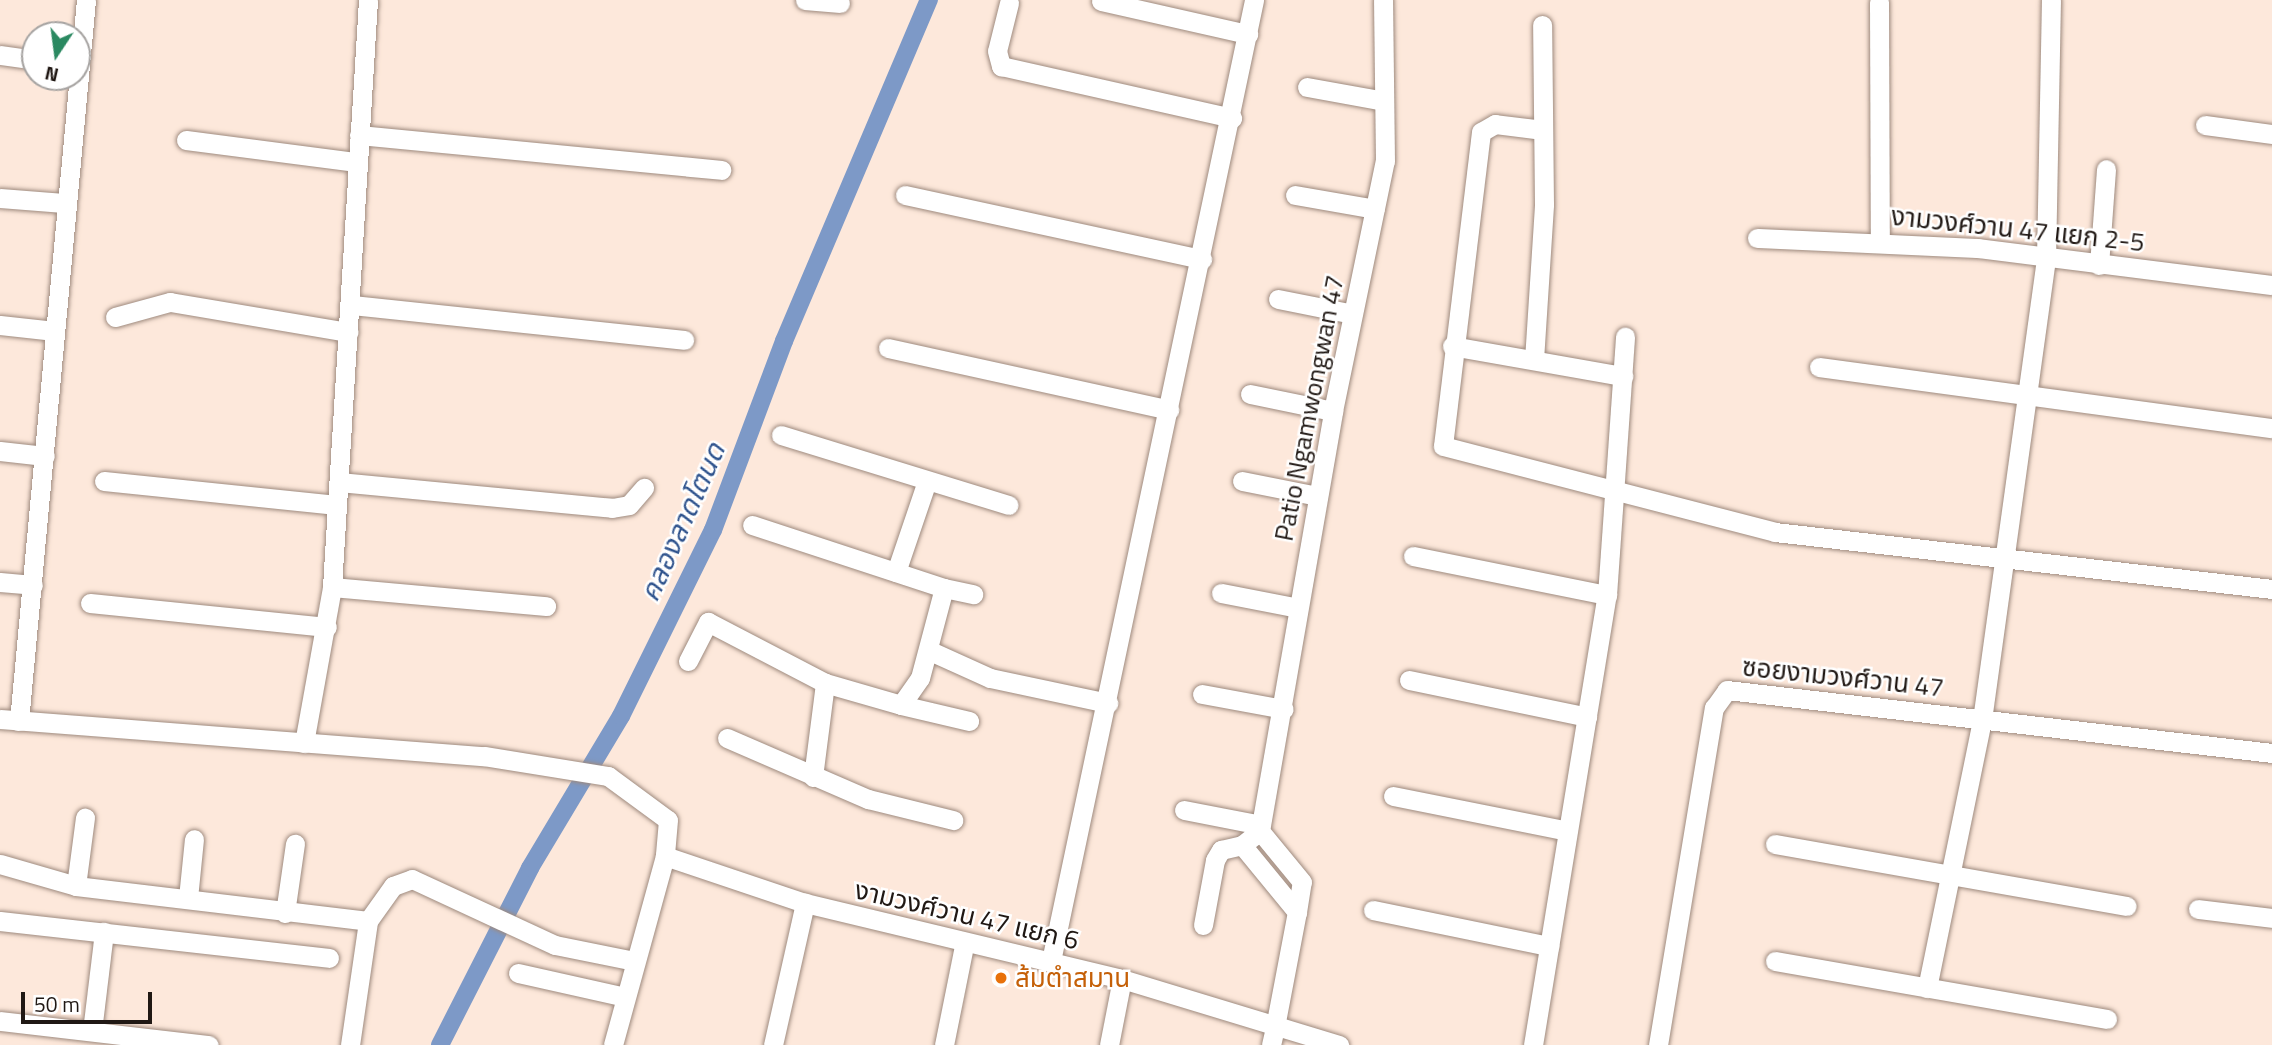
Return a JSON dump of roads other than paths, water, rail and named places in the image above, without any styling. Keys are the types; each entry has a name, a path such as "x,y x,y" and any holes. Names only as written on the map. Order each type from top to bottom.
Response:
{"street":[{"path":"83,21 86,0"},
{"path":"304,743 327,627 332,587 352,305 355,162 368,0"},
{"path":"805,0 840,3"},
{"path":"1051,961 1232,118 1254,0"},
{"name":"Patio Ngamwongwan 47","path":"1260,828 1284,709 1298,608 1333,411 1385,161 1383,0"},
{"path":"1927,988 1948,875 1982,720 2046,259 2051,0"},
{"path":"1101,1 1248,34"},
{"path":"1009,2 997,51 1000,66 1232,118"},
{"path":"1879,2 1880,240"},
{"path":"1534,360 1543,130 1542,24"},
{"path":"0,55 21,58"},
{"path":"1307,87 1384,101"},
{"path":"75,91 33,585 9,720 516,759 608,776 661,809 668,820 665,856 613,1045"},
{"path":"1543,130 1495,124 1481,132 1452,346 1443,446 1617,494 1806,537 2004,556 2272,589"},
{"path":"2205,125 2272,134"},
{"path":"359,135 721,170"},
{"path":"186,140 355,162"},
{"path":"2099,265 2106,169"},
{"path":"905,195 1202,259"},
{"path":"1295,195 1375,209"},
{"path":"0,198 64,203"},
{"name":"งามวงศ์วาน 47 แยก 2-5","path":"1757,238 1880,240 2272,285"},
{"path":"1278,299 1353,314"},
{"path":"115,317 170,302 348,332"},
{"path":"352,305 684,340"},
{"path":"0,325 55,331"},
{"path":"1533,1045 1607,595 1617,494 1625,337"},
{"path":"1452,346 1623,376"},
{"path":"888,348 1170,410"},
{"path":"1819,367 2027,393 2272,429"},
{"path":"1250,394 1333,411"},
{"path":"781,435 1008,505"},
{"path":"0,451 45,456"},
{"path":"104,481 337,505"},
{"path":"896,572 927,481"},
{"path":"1242,481 1318,496"},
{"path":"339,482 612,508 629,505 644,488"},
{"path":"751,526 944,588 973,594"},
{"path":"1413,556 1607,595"},
{"path":"0,582 33,585"},
{"path":"332,587 546,606"},
{"path":"901,705 920,678 944,588"},
{"path":"1221,593 1298,608"},
{"path":"90,603 327,627"},
{"path":"688,661 708,622 825,684 970,721"},
{"path":"928,650 990,678 1108,704"},
{"path":"920,678 990,678"},
{"path":"1409,680 1587,717"},
{"path":"813,777 825,684"},
{"name":"ซอยงามวงศ์วาน 47","path":"1658,1045 1720,697 1727,691 2272,753"},
{"path":"1202,694 1284,709"},
{"path":"727,738 813,777 953,820"},
{"path":"1393,796 1568,831"},
{"path":"1184,810 1260,828 1302,882 1273,1036"},
{"path":"76,886 85,818"},
{"path":"1203,925 1215,860 1221,850 1242,845 1260,828"},
{"path":"188,898 194,839"},
{"path":"285,912 295,844"},
{"path":"1775,844 2127,906"},
{"path":"1242,845 1297,912"},
{"name":"งามวงศ์วาน 47 แยก 6","path":"665,856 805,904 964,946 1051,961 1122,979 1273,1036 1339,1045"},
{"path":"0,864 76,886 368,920"},
{"path":"351,1045 368,920 393,886 412,879 442,888 555,945 634,961"},
{"path":"773,1045 805,904"},
{"path":"2198,909 2272,918"},
{"path":"1373,910 1549,946"},
{"path":"0,921 330,958"},
{"path":"92,1031 104,932"},
{"path":"944,1045 964,946"},
{"path":"1775,961 2107,1019"},
{"path":"517,972 625,997"},
{"path":"1109,1045 1122,979"},
{"path":"0,1021 209,1045"}],"waterway":[{"name":"คลองลาดโตนด","path":"440,1045 530,868 621,716 713,530 784,341 929,0"}],"place":[{"name":"ส้มตำสมาน","path":"1001,978"}]}
